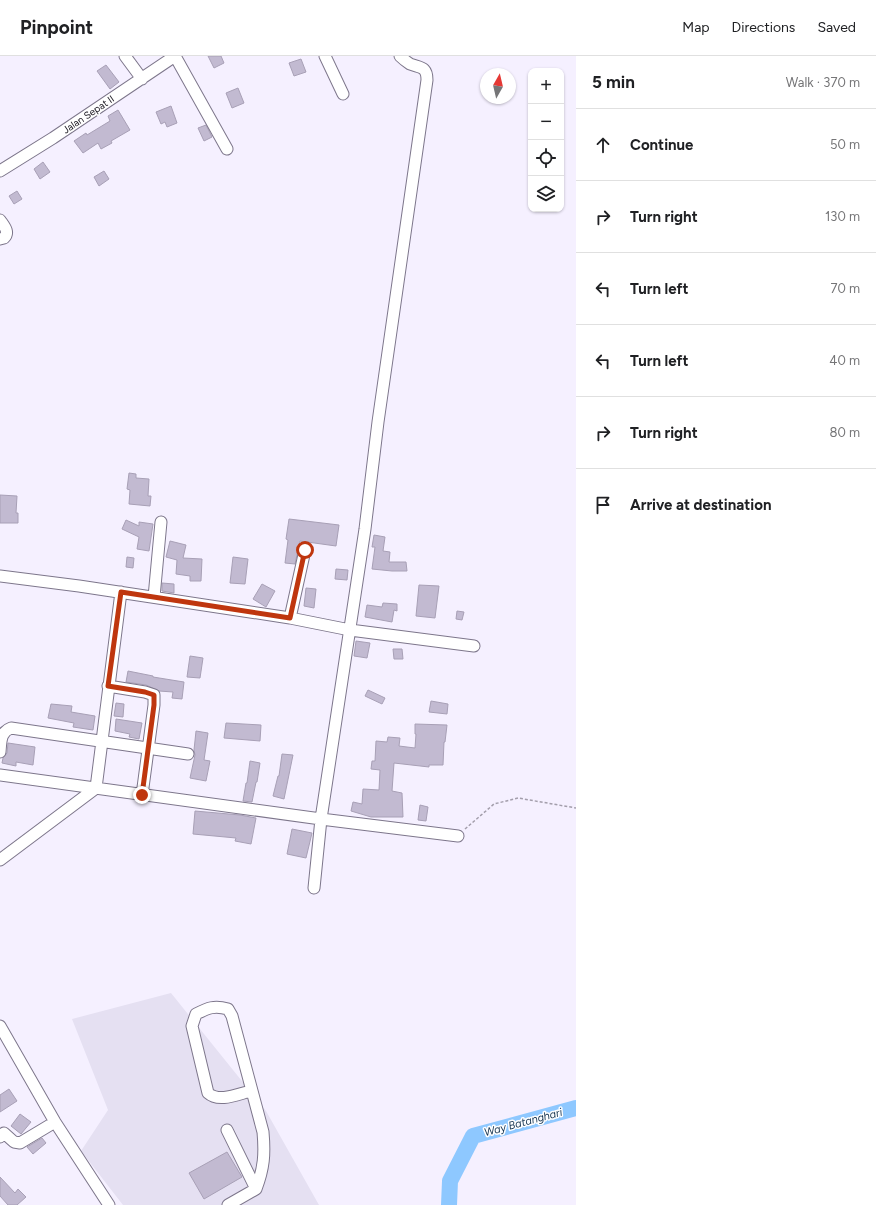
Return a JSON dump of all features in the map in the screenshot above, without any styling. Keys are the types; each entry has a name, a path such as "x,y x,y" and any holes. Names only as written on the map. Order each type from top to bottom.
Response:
{"street":[{"path":"125,56 142,79"},
{"path":"175,56 227,149"},
{"name":"Jalan Sepat II","path":"0,171 53,138 175,56"},
{"path":"325,56 343,94"},
{"path":"314,888 321,819 350,630 371,483 379,414 427,80 424,69 410,64 400,56"},
{"path":"0,220 6,230 4,238 0,239"},
{"path":"154,597 161,522"},
{"path":"290,618 305,550"},
{"path":"0,576 154,597 290,618 350,630 474,646"},
{"path":"0,860 96,788 121,592"},
{"path":"108,686 145,692 154,695 142,795"},
{"path":"0,752 3,734 11,728 188,754"},
{"path":"0,775 321,819 458,836"},
{"path":"228,1205 256,1188 264,1166 265,1151 263,1132 232,1016 228,1008 219,1006 207,1008 196,1014 192,1026 208,1093 214,1097 220,1098 251,1091"},
{"path":"0,1026 55,1122 109,1205"},
{"path":"1,1133 14,1142 20,1143 55,1122"},
{"path":"227,1130 256,1188"}],"path":[{"path":"458,836 494,804 518,798 576,808"}],"shaded area":[{"path":"171,993 266,1111 319,1205 123,1205 81,1151 108,1110 72,1019"}],"building":[{"path":"208,56 221,56 224,63 214,68"},
{"path":"301,59 306,72 294,76 289,63"},
{"path":"106,65 119,82 110,89 97,71"},
{"path":"238,88 244,103 232,108 226,93"},
{"path":"171,106 177,123 167,127 165,122 161,124 156,112"},
{"path":"118,110 130,130 111,141 112,143 101,149 98,143 83,153 74,141 110,121 108,116"},
{"path":"206,125 212,137 204,141 198,128"},
{"path":"43,162 50,172 40,179 34,169"},
{"path":"104,171 109,179 99,186 94,177"},
{"path":"17,191 22,199 14,204 9,196"},
{"path":"129,473 136,474 136,478 149,479 148,496 151,496 150,506 129,504 130,490 127,489"},
{"path":"0,495 17,496 16,513 18,513 18,523 0,523"},
{"path":"289,519 339,525 336,546 300,541 295,564 285,563"},
{"path":"126,520 139,526 139,522 153,524 149,551 137,549 139,537 122,529"},
{"path":"374,535 385,537 383,551 390,552 389,562 406,562 407,571 372,569 375,547 372,547"},
{"path":"170,541 186,545 183,558 202,559 201,581 190,581 190,576 176,574 177,560 166,557"},
{"path":"127,557 134,558 133,568 126,567"},
{"path":"233,557 248,559 245,584 230,583"},
{"path":"336,569 348,570 347,580 335,579"},
{"path":"162,583 174,584 174,593 162,591"},
{"path":"262,584 275,591 266,607 253,599"},
{"path":"419,585 439,586 435,618 416,616"},
{"path":"306,588 316,589 314,608 304,606"},
{"path":"383,603 397,604 397,611 394,610 392,622 365,617 367,605 382,607"},
{"path":"457,611 464,612 462,620 456,619"},
{"path":"356,641 370,643 367,658 354,656"},
{"path":"393,649 402,649 403,659 394,659"},
{"path":"190,656 203,658 200,678 187,677"},
{"path":"128,671 184,682 182,699 172,698 173,692 159,691 146,685 126,682"},
{"path":"368,690 385,698 382,704 365,696"},
{"path":"431,701 448,704 447,714 429,712"},
{"path":"116,703 124,704 123,717 114,716"},
{"path":"51,704 72,706 71,712 95,716 93,730 73,727 74,723 48,718"},
{"path":"116,719 142,723 139,739 129,737 130,734 115,731"},
{"path":"226,723 261,725 260,741 224,738"},
{"path":"415,724 447,725 444,742 443,765 429,765 429,767 394,763 392,791 402,793 403,817 371,817 351,811 353,802 362,804 363,789 379,790 380,770 371,769 372,761 375,761 376,741 387,742 388,737 400,738 399,746 415,748"},
{"path":"196,731 208,733 204,760 210,761 206,781 190,778 195,755 194,750"},
{"path":"8,743 35,747 33,765 16,762 16,766 2,763 3,758 7,753"},
{"path":"282,754 293,755 284,799 273,796 279,776"},
{"path":"250,761 260,763 252,802 243,801"},
{"path":"420,805 428,807 426,821 418,820"},
{"path":"195,811 256,818 251,844 235,841 236,838 193,834"},
{"path":"292,829 312,833 306,858 287,854"},
{"path":"9,1089 17,1101 0,1112 0,1095"},
{"path":"20,1114 31,1122 21,1134 11,1126"},
{"path":"42,1138 46,1143 33,1154 27,1147"},
{"path":"227,1152 242,1177 204,1199 189,1173"},
{"path":"0,1177 15,1193 18,1189 26,1197 17,1205 8,1205 0,1196"}],"waterway":[{"name":"Way Batanghari","path":"449,1205 450,1181 473,1136 576,1108"}],"route":[{"path":"142,795 154,695 130,689 108,686 121,592 290,618 305,550"}]}
